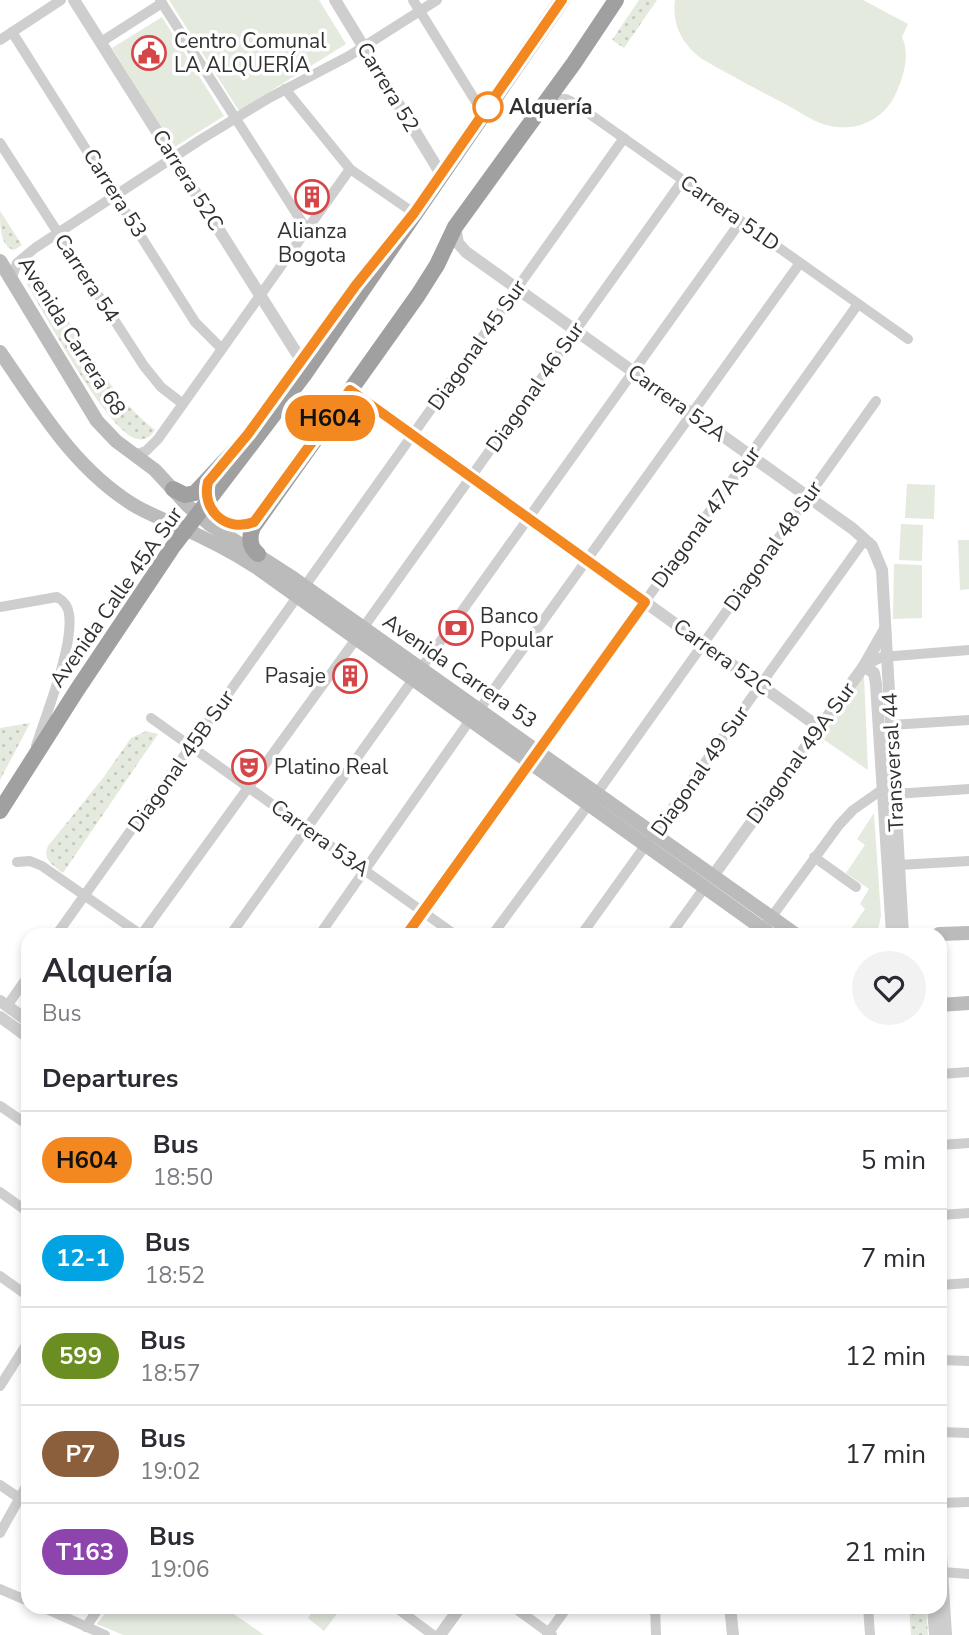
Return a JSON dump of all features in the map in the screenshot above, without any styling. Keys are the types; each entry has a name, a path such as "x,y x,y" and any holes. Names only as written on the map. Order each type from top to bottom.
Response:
{"highway":[{"path":"258,555 253,551 250,541 253,527 423,287 455,227 616,0"},
{"name":"Avenida Calle 45A Sur","path":"0,811 172,548 304,375 557,2"},
{"path":"173,489 190,495 208,482 248,434 356,285 414,213"}],"main road":[{"name":"Avenida Carrera 68","path":"0,261 87,407 107,432 155,470 188,506 233,547"},
{"path":"0,352 57,435 109,488 134,505 176,525 233,547"},
{"name":"Avenida Carrera 53","path":"233,547 258,555 301,592"},
{"name":"Avenida Carrera 53","path":"233,547 256,567 301,592 709,881 765,928"},
{"path":"947,934 969,933"},
{"path":"947,1005 969,1003"}],"street":[{"path":"0,40 61,0"},
{"name":"Carrera 52C","path":"74,0 302,360"},
{"name":"Carrera 52","path":"335,0 441,174"},
{"path":"413,0 483,113"},
{"path":"11,280 21,259 58,233 237,118 364,47 437,0"},
{"path":"101,43 161,1 307,230"},
{"name":"Carrera 53","path":"12,32 195,322 222,349"},
{"path":"285,89 350,169 414,213"},
{"name":"Carrera 51D","path":"547,100 566,99 908,340"},
{"name":"Diagonal 45 Sur","path":"301,592 624,138"},
{"name":"Carrera 54","path":"0,143 144,366 161,387 183,404"},
{"path":"134,454 142,453 153,445 350,169"},
{"name":"Diagonal 46 Sur","path":"145,928 360,633 682,180"},
{"path":"235,928 741,221"},
{"name":"Carrera 52A","path":"455,227 458,243 466,252 865,538 880,561 884,589"},
{"path":"324,928 800,263"},
{"name":"Diagonal 47A Sur","path":"411,928 858,304"},
{"name":"Carrera 52C","path":"350,390 820,727"},
{"name":"Diagonal 48 Sur","path":"497,928 593,799 876,401"},
{"name":"Diagonal 49 Sur","path":"586,928 865,538"},
{"name":"Transversal 44","path":"884,589 891,725 889,792 892,928"},
{"name":"Diagonal 45B Sur","path":"61,928 301,592"},
{"path":"1,606 57,597 65,603 69,613 70,628 61,665 31,762"},
{"name":"Diagonal 49A Sur","path":"675,928 864,666 886,628"},
{"path":"864,666 887,656 969,650"},
{"name":"Transversal 44","path":"864,666 874,673 876,684 899,865 903,928"},
{"name":"Carrera 53A","path":"151,718 446,928"},
{"path":"891,725 969,720"},
{"path":"767,928 814,857 847,816 889,792 969,789"},
{"path":"814,857 856,887"},
{"path":"899,865 969,861"},
{"path":"17,862 39,863 132,928"},
{"path":"2,1008 21,985"},
{"path":"2,1008 21,1018"},
{"path":"2,1008 21,1029"},
{"path":"947,1074 969,1072"},
{"path":"0,1105 21,1120"},
{"path":"947,1145 969,1143"},
{"path":"0,1192 21,1207"},
{"path":"947,1215 969,1213"},
{"path":"0,1276 21,1291"},
{"path":"947,1285 969,1283"},
{"path":"0,1386 21,1353"},
{"path":"947,1360 969,1361"},
{"path":"947,1432 969,1433"},
{"path":"0,1485 21,1499"},
{"path":"947,1503 969,1502"},
{"path":"0,1533 21,1505"},
{"path":"947,1572 969,1574"},
{"path":"0,1589 21,1598"},
{"path":"58,1614 105,1635"},
{"path":"86,1626 94,1614"},
{"path":"405,1614 433,1635"},
{"path":"440,1635 455,1614"},
{"path":"523,1614 550,1634 563,1614"},
{"path":"655,1614 656,1635"},
{"path":"731,1614 733,1635"},
{"path":"869,1614 870,1635"},
{"path":"934,1614 935,1635"},
{"path":"945,1614 946,1635"}],"shaded area":[{"path":"169,0 319,0 346,44 239,111"},
{"path":"639,0 657,0 624,48 612,40"},
{"path":"675,0 863,0 908,24 902,37 906,58 904,72 891,102 869,122 850,127 830,126 702,59 680,33 675,18"},
{"path":"162,17 224,116 173,148 112,48"},
{"path":"0,211 22,245 14,250 3,240"},
{"path":"31,260 102,373 118,394 155,430 148,438 137,439 125,432 94,395 27,284 25,270"},
{"path":"907,484 935,485 934,519 905,518"},
{"path":"901,524 923,525 922,561 899,560"},
{"path":"958,540 969,540 969,589 960,590"},
{"path":"894,564 922,565 922,618 893,619"},
{"path":"864,675 868,770 820,737"},
{"path":"30,723 27,729 0,780 0,728"},
{"path":"146,731 158,734 63,873 47,859 48,846 103,778 131,738"},
{"path":"874,813 881,916 878,928 852,928 865,909 860,904 869,889 846,873 865,845 857,839"},
{"path":"105,1614 234,1614 264,1635 123,1635 97,1624"},
{"path":"311,1614 337,1614 324,1631 308,1618"},
{"path":"910,1614 926,1614 928,1635 911,1635"}],"bus line":[{"name":"H604","path":"411,928 645,602 350,390 259,519 249,524 226,522 212,512 205,496 208,482 248,434 356,285 414,213 562,0"}],"place":[{"name":"Centro Comunal LA ALQUERÍA","path":"149,53"},
{"name":"Alquería","path":"488,107"},
{"name":"Alianza Bogota","path":"312,197"},
{"name":"Banco Popular","path":"456,628"},
{"name":"Pasaje","path":"350,676"},
{"name":"Platino Real","path":"249,767"}]}
